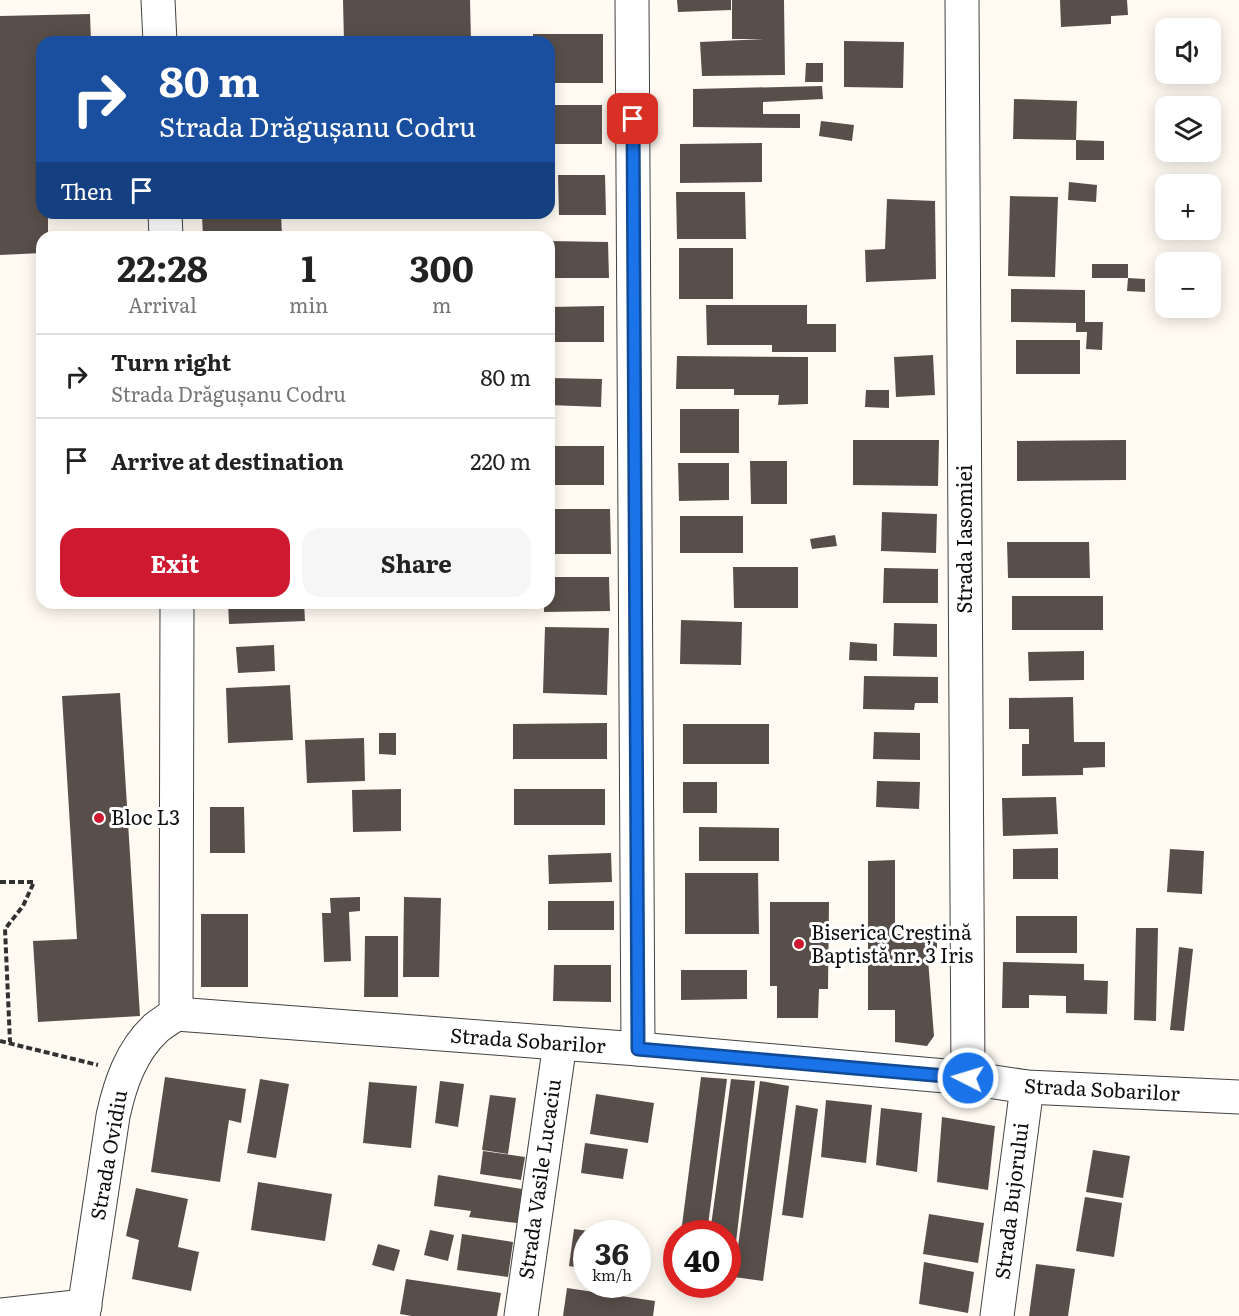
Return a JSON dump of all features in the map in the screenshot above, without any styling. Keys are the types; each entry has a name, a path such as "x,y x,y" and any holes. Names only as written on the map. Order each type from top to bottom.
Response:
{"street":[{"path":"158,0 160,36"},
{"path":"632,0 638,1049"},
{"name":"Strada Iasomiei","path":"962,0 968,1078"},
{"path":"176,1014 177,609"},
{"name":"Strada Sobarilor","path":"176,1014 638,1049 968,1078 1027,1086 1239,1097"},
{"name":"Strada Ovidiu","path":"84,1311 113,1116 120,1086 135,1054 156,1028 176,1014"},
{"name":"Strada Vasile Lucaciu","path":"521,1316 560,1043"},
{"name":"Strada Bujorului","path":"998,1316 1027,1086"},
{"path":"0,1315 84,1311"}],"path":[{"path":"0,882 34,882 22,906 5,929 10,1042"},
{"path":"0,1041 126,1072"}],"building":[{"path":"343,0 470,0 471,36 344,36"},
{"path":"677,0 731,0 731,10 678,12"},
{"path":"732,0 784,0 785,75 702,76 700,42 764,39 732,39"},
{"path":"1060,0 1127,0 1128,15 1111,16 1111,24 1061,27"},
{"path":"90,14 91,36 36,36 36,219 48,219 48,231 36,231 36,253 0,255 0,16"},
{"path":"533,34 603,34 603,83 555,83 555,36 533,36"},
{"path":"844,41 904,42 903,88 844,87"},
{"path":"806,63 823,63 823,82 805,82"},
{"path":"822,86 823,99 763,102 763,114 800,114 800,128 693,127 693,89"},
{"path":"1014,99 1077,101 1076,140 1013,139"},
{"path":"555,105 602,105 602,144 555,144"},
{"path":"821,121 854,125 852,141 819,136"},
{"path":"1076,140 1104,141 1104,160 1076,160"},
{"path":"762,143 762,182 680,183 680,144"},
{"path":"558,175 605,175 606,215 559,215"},
{"path":"1069,182 1097,185 1096,202 1068,200"},
{"path":"676,192 745,192 746,239 677,239"},
{"path":"1010,196 1058,197 1055,277 1008,276"},
{"path":"887,199 935,201 936,279 866,282 865,250 885,249"},
{"path":"202,219 281,219 282,231 203,231"},
{"path":"555,241 608,242 609,278 555,278"},
{"path":"679,248 733,248 733,299 679,299"},
{"path":"1092,264 1128,264 1128,278 1092,278"},
{"path":"1128,278 1145,279 1145,292 1127,291"},
{"path":"1011,289 1085,290 1085,322 1103,322 1102,350 1086,349 1087,332 1076,332 1076,323 1011,322"},
{"path":"706,305 807,305 807,324 836,324 836,352 772,352 772,345 707,345"},
{"path":"604,306 604,342 555,342 555,307"},
{"path":"1016,340 1080,340 1080,374 1016,374"},
{"path":"933,355 935,395 896,397 894,357"},
{"path":"677,356 808,357 808,404 778,405 779,395 734,395 734,389 676,389"},
{"path":"555,378 602,379 601,407 555,405"},
{"path":"866,390 889,390 889,408 865,407"},
{"path":"680,409 739,409 739,453 680,453"},
{"path":"853,440 939,440 938,486 853,485"},
{"path":"1126,440 1126,480 1017,481 1017,441"},
{"path":"555,446 604,446 604,485 555,485"},
{"path":"750,461 787,461 787,504 751,504"},
{"path":"678,463 729,463 729,500 679,501"},
{"path":"555,509 610,509 611,554 555,554"},
{"path":"882,512 937,514 936,553 881,551"},
{"path":"680,516 743,516 743,553 680,553"},
{"path":"835,535 837,546 812,549 810,539"},
{"path":"1007,542 1089,542 1090,578 1008,578"},
{"path":"733,567 798,567 798,608 734,608"},
{"path":"884,568 938,569 938,603 883,603"},
{"path":"555,577 609,577 610,611 544,612 544,609 555,609"},
{"path":"1012,596 1103,596 1103,630 1012,630"},
{"path":"228,609 304,609 305,621 229,624"},
{"path":"681,620 742,622 741,665 680,664"},
{"path":"894,623 937,624 937,657 893,656"},
{"path":"545,627 609,628 607,695 543,693"},
{"path":"850,642 877,644 877,661 849,660"},
{"path":"274,645 275,671 238,673 236,647"},
{"path":"1084,651 1084,680 1029,681 1028,652"},
{"path":"864,676 938,677 938,703 915,703 914,710 863,709"},
{"path":"290,685 293,740 228,743 226,688"},
{"name":"Bloc L3","path":"120,693 140,1016 38,1022 33,941 77,939 62,696"},
{"path":"1073,697 1074,742 1105,742 1105,767 1083,768 1083,775 1022,776 1022,744 1029,744 1029,729 1009,729 1009,698"},
{"path":"607,723 607,759 513,759 513,724"},
{"path":"683,724 769,724 769,764 683,764"},
{"path":"874,732 920,733 920,760 873,759"},
{"path":"379,733 396,733 396,755 379,754"},
{"path":"364,738 365,781 307,783 305,740"},
{"path":"877,781 920,782 919,809 876,807"},
{"path":"683,782 717,782 717,813 683,813"},
{"path":"401,789 401,831 353,832 352,790"},
{"path":"514,789 605,789 605,825 514,825"},
{"path":"1056,797 1058,834 1003,836 1002,798"},
{"path":"210,807 244,807 245,853 210,853"},
{"path":"699,827 779,828 779,861 699,861"},
{"path":"1058,848 1058,879 1013,879 1013,849"},
{"path":"1170,849 1204,851 1202,894 1167,892"},
{"path":"611,853 612,882 549,884 548,855"},
{"path":"895,860 895,934 937,934 937,955 928,959 934,1036 927,1046 895,1042 895,1010 868,1010 868,861"},
{"path":"685,873 758,873 759,934 685,934"},
{"path":"360,897 360,911 349,912 351,961 324,962 322,913 331,913 330,898"},
{"path":"404,897 441,898 439,977 403,977"},
{"path":"548,901 614,901 614,930 548,930"},
{"name":"Biserica Creștină Baptistă nr. 3 Iris","path":"770,902 829,902 828,989 819,989 818,1018 777,1018 777,986 770,986"},
{"path":"201,914 248,914 248,987 201,987"},
{"path":"1016,916 1077,916 1077,953 1016,953"},
{"path":"1136,928 1158,928 1156,1021 1134,1020"},
{"path":"365,936 398,936 398,997 364,997"},
{"path":"1179,947 1193,949 1184,1031 1170,1030"},
{"path":"1003,962 1084,964 1084,980 1108,981 1107,1014 1066,1013 1066,996 1029,995 1029,1008 1002,1008"},
{"path":"554,965 611,965 611,1002 553,1001"},
{"path":"681,970 747,970 747,999 681,1000"},
{"path":"165,1077 246,1089 241,1123 229,1120 220,1182 151,1172"},
{"path":"701,1077 727,1079 709,1220 683,1220"},
{"path":"260,1079 289,1084 276,1158 247,1153"},
{"path":"731,1079 755,1081 739,1220 712,1220"},
{"path":"440,1081 464,1084 458,1127 435,1123"},
{"path":"760,1081 789,1086 763,1281 741,1278 741,1224"},
{"path":"369,1082 417,1086 411,1148 363,1143"},
{"path":"596,1094 654,1103 648,1143 590,1134"},
{"path":"490,1095 516,1098 508,1154 482,1150"},
{"path":"826,1100 872,1105 866,1163 821,1157"},
{"path":"796,1105 818,1109 803,1218 782,1215"},
{"path":"881,1108 922,1113 917,1172 876,1165"},
{"path":"942,1117 995,1126 988,1190 937,1182"},
{"path":"585,1143 628,1149 623,1179 581,1173"},
{"path":"1093,1150 1130,1156 1123,1198 1086,1192"},
{"path":"483,1151 525,1157 521,1180 480,1174"},
{"path":"438,1175 522,1189 517,1223 469,1217 471,1211 434,1206"},
{"path":"258,1182 332,1194 325,1241 251,1230"},
{"path":"136,1188 188,1199 178,1247 199,1252 191,1291 132,1279 139,1240 126,1236"},
{"path":"1085,1197 1122,1203 1114,1257 1076,1251"},
{"path":"929,1214 984,1223 978,1263 923,1254"},
{"path":"430,1230 454,1235 448,1261 424,1255"},
{"path":"462,1234 513,1242 508,1277 457,1270"},
{"path":"573,1236 573,1267 569,1266"},
{"path":"378,1244 400,1250 394,1271 372,1265"},
{"path":"924,1262 974,1272 968,1313 919,1304"},
{"path":"1036,1264 1075,1269 1068,1316 1029,1316"},
{"path":"406,1279 501,1293 497,1316 400,1314"},
{"path":"567,1288 573,1289 573,1298 635,1298 655,1301 653,1316 563,1316"}],"place":[{"name":"Bloc L3","path":"99,818"},
{"name":"Biserica Creștină Baptistă nr. 3 Iris","path":"799,944"}],"route":[{"path":"633,119 638,1049 968,1078"}]}
